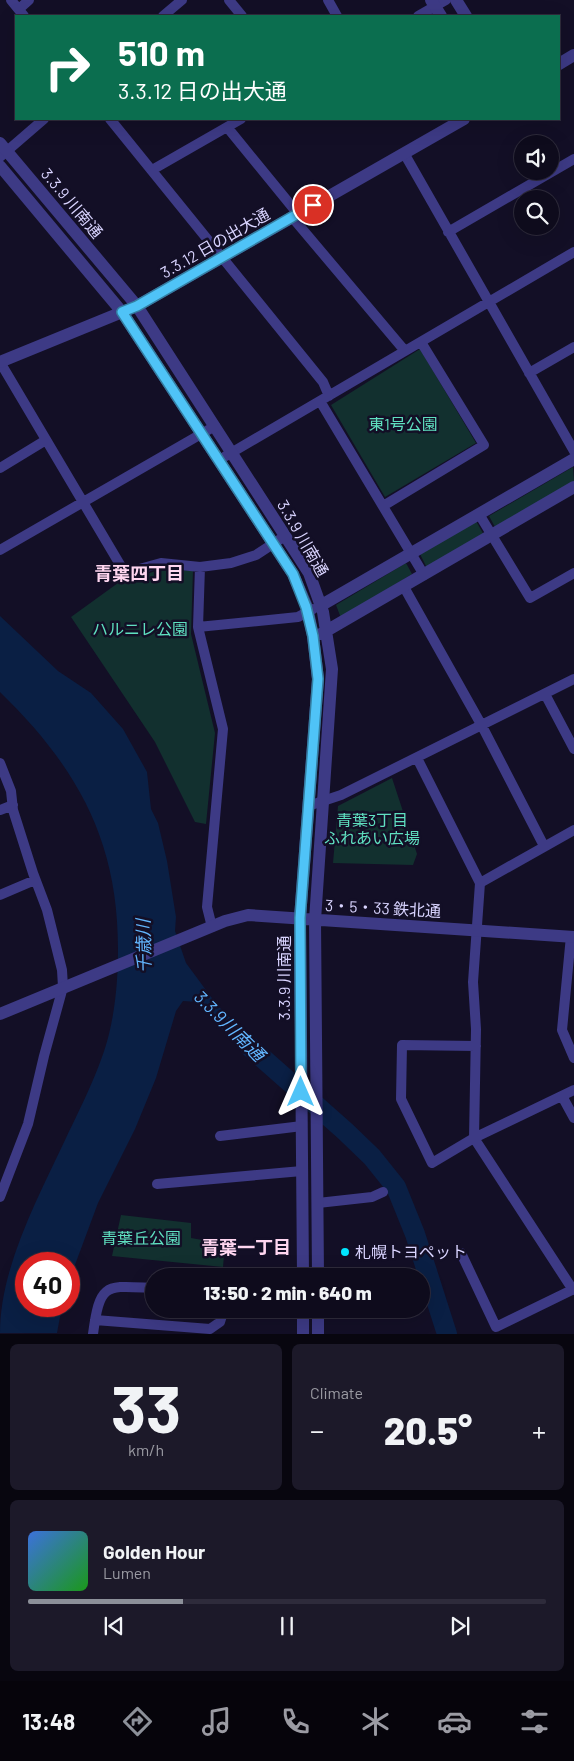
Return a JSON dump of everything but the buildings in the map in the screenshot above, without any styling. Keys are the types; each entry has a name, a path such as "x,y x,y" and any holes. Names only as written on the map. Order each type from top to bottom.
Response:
{"street":[{"path":"11,0 22,13 29,0"},
{"path":"164,15 182,0"},
{"path":"229,0 241,15"},
{"path":"328,0 336,15"},
{"path":"456,0 465,15"},
{"path":"420,15 438,6"},
{"path":"560,63 574,55"},
{"path":"2,150 43,120"},
{"path":"111,120 323,382 325,398 383,506 424,575"},
{"path":"152,170 239,120"},
{"name":"3.3.12 日の出大通","path":"0,362 137,306 462,120"},
{"path":"226,127 295,216 405,351"},
{"name":"3.3.9 川南通","path":"2,150 137,306 309,573 320,606 327,632 332,669 325,799 315,920 318,1204"},
{"path":"404,153 574,451"},
{"path":"448,232 574,159"},
{"name":"3.3.9 川南通","path":"0,166 122,312 293,574 308,612 318,679 300,918 302,1126"},
{"path":"219,460 574,252"},
{"path":"383,506 484,445 421,342"},
{"path":"528,373 574,347"},
{"path":"0,362 125,573 161,563 200,567 231,563 248,558 285,536"},
{"path":"0,550 215,426"},
{"path":"0,468 46,440"},
{"path":"198,628 298,617 574,459"},
{"path":"313,636 327,632 574,487"},
{"path":"479,514 530,598 574,573"},
{"path":"200,567 198,628 223,729 207,907 212,927"},
{"path":"404,587 482,726 544,846"},
{"path":"308,806 325,799 341,796 574,679"},
{"path":"545,694 574,749"},
{"path":"417,758 480,883 473,982 476,1046 474,1138 573,1289 496,1326 461,1253"},
{"path":"0,763 10,791 12,805 35,880 47,910 62,970 63,987 28,1124 0,1197"},
{"path":"0,810 12,805"},
{"path":"480,883 574,830"},
{"path":"0,895 35,880"},
{"name":"3・5・33 鉄北通","path":"0,1014 198,934 225,921 248,916 573,936"},
{"path":"573,936 562,1030 574,1058"},
{"path":"476,1046 402,1045 401,1100 432,1164 474,1138 574,1090"},
{"path":"562,1096 574,1118"},
{"path":"220,1136 302,1126 303,1268"},
{"path":"158,1184 302,1171"},
{"path":"318,1268 318,1204 372,1197 383,1192"},
{"path":"93,1334 96,1309 106,1290 114,1286 145,1288"},
{"path":"95,1320 210,1328 220,1322 222,1318"},
{"path":"303,1318 303,1334"},
{"path":"318,1318 318,1334"}],"green space":[{"name":"東1号公園","path":"420,349 476,443 385,497 331,405"},
{"path":"573,467 574,481 495,527 489,516"},
{"path":"476,521 484,535 427,568 420,554"},
{"path":"406,563 412,574 341,618 336,605"},
{"name":"ハルニレ公園","path":"193,570 191,634 215,733 206,824 195,822 155,742 71,617 118,583 156,571"},
{"name":"青葉3丁目 ふれあい広場","path":"392,778 417,854 413,865 333,863 338,806"},
{"name":"青葉丘公園","path":"121,1215 191,1223 191,1238 225,1244 223,1267 112,1256"}],"water":[{"name":"千歳川","path":"0,616 58,671 91,693 123,729 147,772 151,809 158,823 167,861 176,917 175,931 186,963 217,1005 272,1059 267,1069 227,1035 198,1002 183,1001 176,1011 156,1078 135,1129 98,1203 80,1252 16,1252 22,1233 90,1087 109,1034 117,980 116,909 110,872 101,839 88,807 71,777 50,748 0,692"},
{"path":"15,1255 15,1317 60,1317 57,1333 0,1333 6,1283"}],"waterway":[{"name":"3.3.9川南通","path":"250,1047 345,1131 372,1157 396,1187 415,1234 447,1334"}],"place":[{"name":"札幌トヨペット","path":"345,1252"}],"district":[{"name":"青葉四丁目","path":"139,574"},
{"name":"青葉一丁目","path":"246,1248"}],"route":[{"path":"301,1092 300,918 318,679 308,612 293,574 122,312 137,306 313,205"}]}
